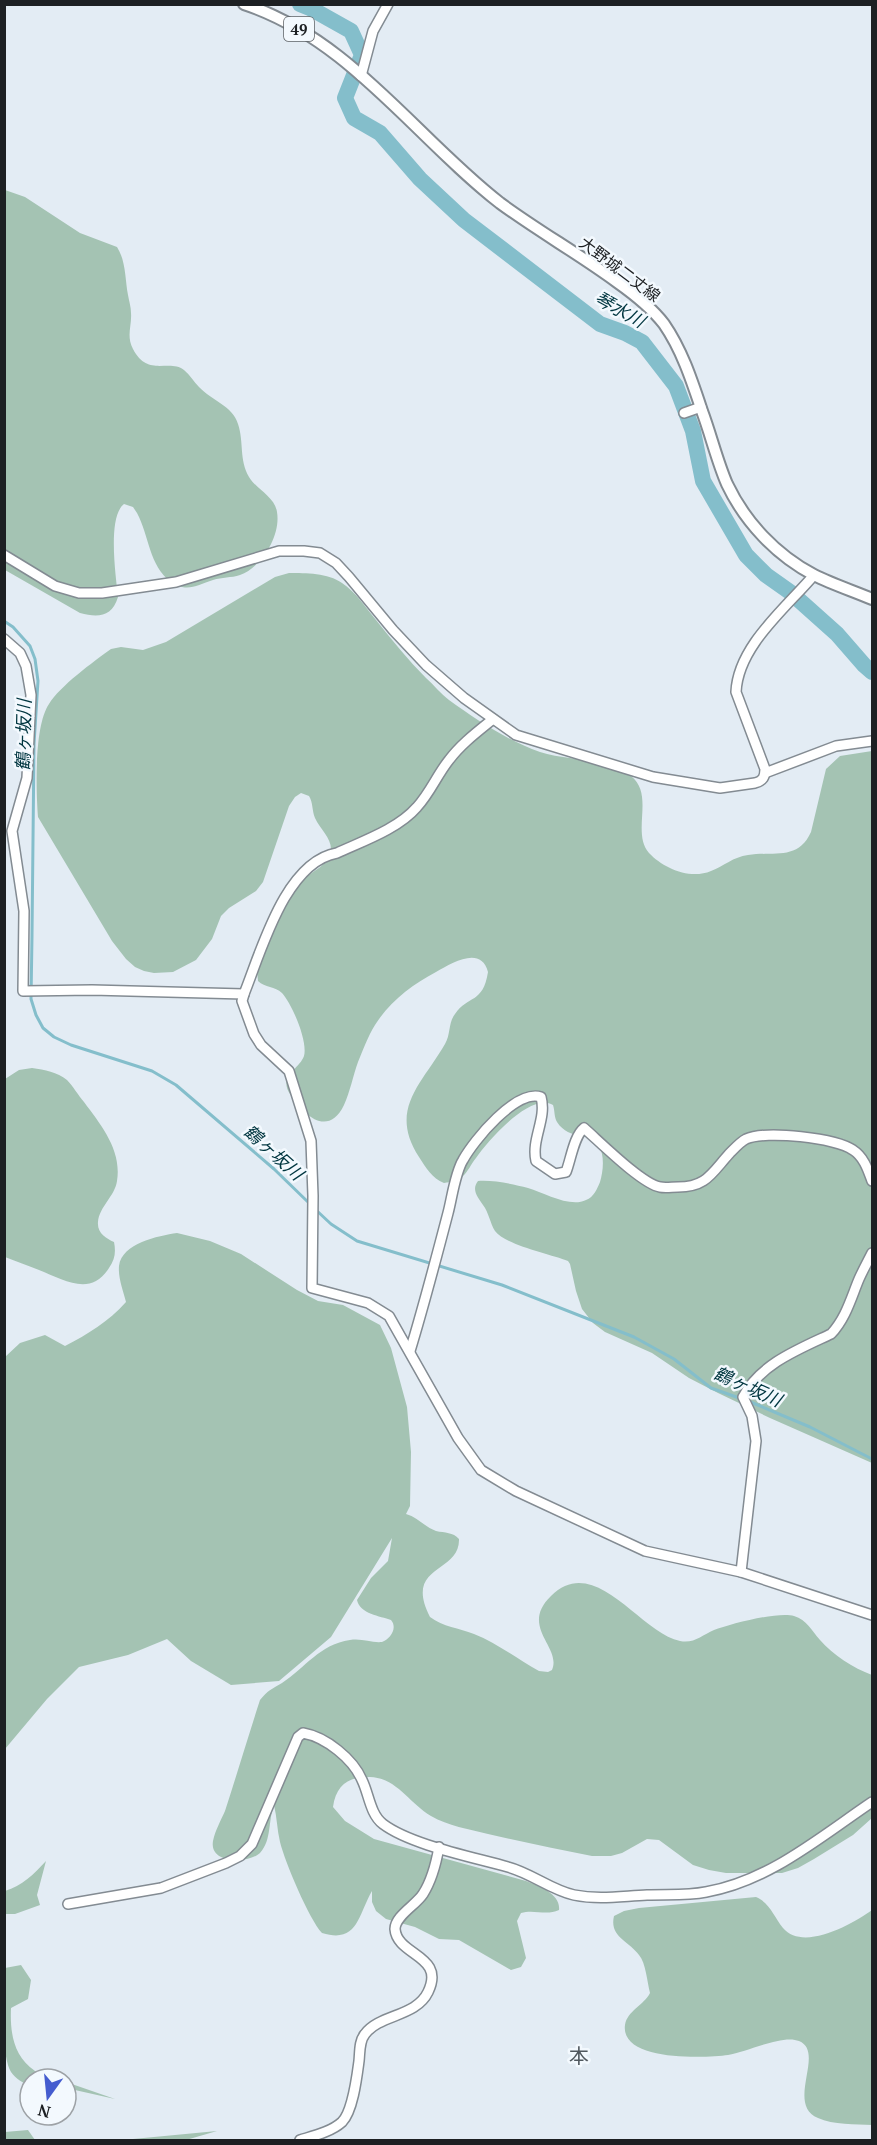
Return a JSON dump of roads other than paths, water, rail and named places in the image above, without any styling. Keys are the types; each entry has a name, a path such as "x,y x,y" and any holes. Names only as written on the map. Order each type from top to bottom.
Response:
{"main road":[{"name":"49","path":"244,4 287,22 310,35 349,64 361,76"},
{"name":"大野城二丈線","path":"361,76 454,163 500,202 595,266 635,295 655,313 682,355 692,410 742,511 774,548 814,575 873,599"}],"street":[{"path":"361,76 373,31 388,4"},
{"path":"4,555 55,586 79,593 176,582 279,551 323,554 349,577 426,665 464,698 516,735 653,777 731,788 760,782 765,773 836,746 873,741"},
{"path":"765,773 736,692 736,679 753,644 814,575"},
{"path":"4,639 20,653 31,695 27,778 12,831 24,911 23,991 244,994"},
{"path":"493,719 471,736 448,760 427,796 416,809 392,825 329,855 303,872 288,890 277,912 244,994 242,1001 254,1034 261,1045 289,1071 311,1141 314,1196 312,1288 368,1303 389,1316 458,1438 481,1470 516,1491 645,1551 741,1572 873,1615"},
{"path":"410,1351 462,1161 492,1123 525,1097 535,1095 541,1097 544,1108 536,1143 536,1161 555,1174 566,1172 579,1132 584,1128 636,1172 661,1188 691,1187 702,1184 737,1146 747,1139 766,1136 820,1138 844,1144 856,1152 866,1164 873,1181"},
{"path":"741,1572 756,1441 752,1416 743,1396 747,1388 773,1364 831,1334 847,1311 873,1253"},
{"path":"68,1904 161,1887 240,1856 252,1844 298,1737 303,1733 322,1740 352,1765 363,1781 374,1814 383,1824 412,1839 514,1868 572,1895 605,1898 705,1893 749,1880 771,1870 873,1802"},
{"path":"300,2140 332,2129 343,2121 348,2112 357,2079 361,2040 366,2032 377,2024 406,2012 422,2001 428,1992 431,1974 428,1964 404,1946 397,1938 395,1928 397,1921 422,1895 434,1872 438,1847"}],"waterway":[{"name":"琴水川","path":"300,4 351,31 362,55 345,98 354,118 380,133 420,179 464,220 600,324 642,342 676,386 693,431 703,481 746,555 766,575 790,592 837,634 872,672"},
{"name":"鶴ヶ坂川","path":"4,621 13,627 30,646 35,659 38,681 34,744 31,999 36,1015 43,1028 54,1037 71,1045 152,1071 176,1085 274,1169 309,1203"},
{"name":"鶴ヶ坂川","path":"316,1210 331,1224 357,1241 502,1285 634,1337 674,1359 711,1388 742,1399"},
{"name":"鶴ヶ坂川","path":"748,1401 810,1427 872,1459"}],"district":[{"name":"本","path":"579,2055"}]}
